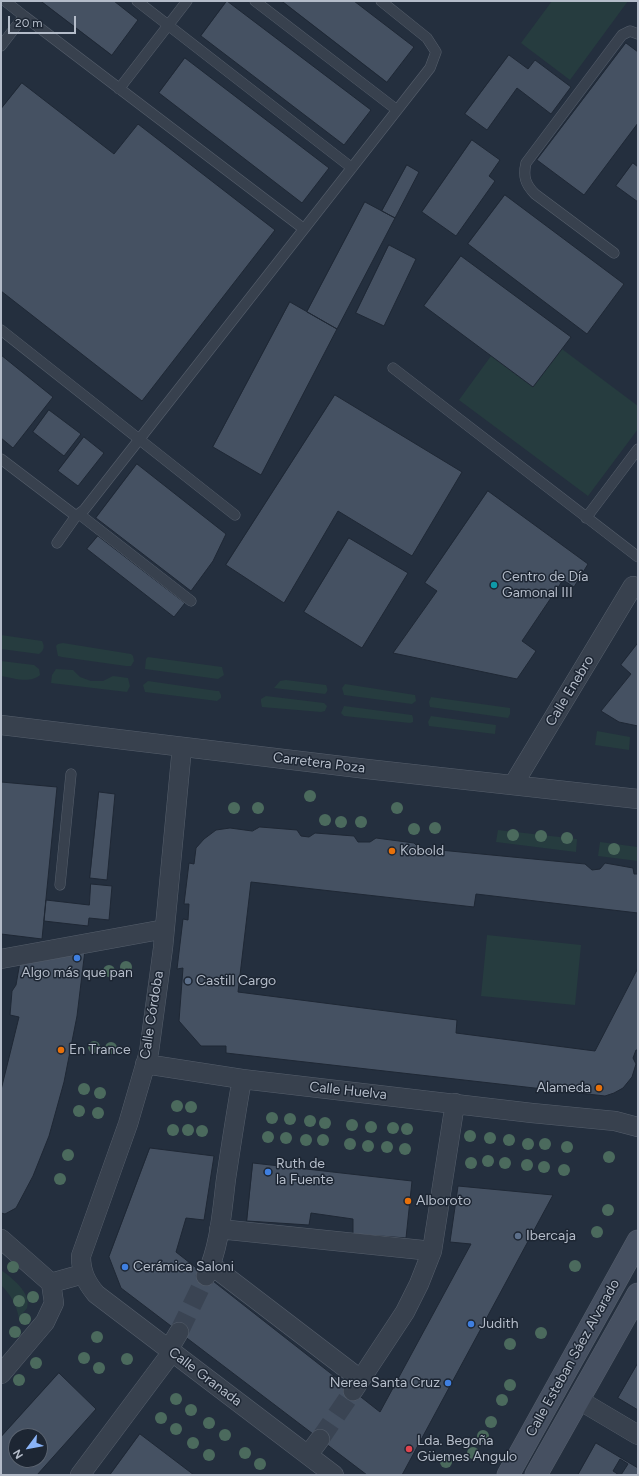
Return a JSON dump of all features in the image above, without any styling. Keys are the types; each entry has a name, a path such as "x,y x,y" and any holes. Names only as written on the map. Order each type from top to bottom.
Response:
{"main road":[{"name":"Calle Esteban Sáez Alvarado","path":"508,1475 638,1240"},
{"name":"Calle Esteban Sáez Alvarado","path":"536,1475 638,1294"}],"street":[{"name":"Calle Enebro","path":"513,785 634,590"},
{"name":"Carretera Poza","path":"1,725 638,799"},
{"name":"Calle Córdoba","path":"83,1274 81,1256 128,1124 149,1052 165,929 182,747"},
{"path":"1,959 165,929"},
{"name":"Calle Huelva","path":"145,1064 242,1079 616,1122 638,1127"},
{"path":"242,1079 230,1149 219,1229 209,1270 356,1385 405,1312 432,1251 455,1103"},
{"path":"219,1229 432,1251"},
{"path":"1,1239 50,1283 54,1303 45,1322 1,1374"},
{"path":"50,1283 83,1274"},
{"name":"Calle Granada","path":"83,1274 89,1286 96,1294 334,1475"},
{"path":"84,1474 170,1350 179,1332"},
{"path":"579,1400 638,1435"},
{"path":"308,1456 320,1439"}],"lane":[{"path":"5,1 304,229"},
{"path":"138,1 352,168"},
{"path":"119,89 187,1"},
{"path":"255,1 397,110"},
{"path":"57,543 77,515 84,510 140,440 430,68 436,52 427,38 380,1"},
{"path":"1,46 24,16"},
{"path":"614,253 535,194 528,187 524,179 524,172 526,162 622,35 630,31 638,34"},
{"path":"1,330 234,515"},
{"path":"393,368 638,557"},
{"path":"586,518 638,449"},
{"path":"1,459 191,601"},
{"path":"60,885 70,774"}],"green space":[{"path":"552,1 628,1 570,80 521,43"},
{"path":"562,349 638,406 638,429 588,496 459,400 491,356 533,387"},
{"path":"1,635 42,641 44,648 39,654 1,649"},
{"path":"63,643 131,654 134,661 131,666 126,666 58,656 56,646"},
{"path":"148,657 222,667 224,675 218,679 145,669 146,659"},
{"path":"1,661 34,665 39,669 40,675 36,678 26,680 1,676"},
{"path":"56,669 73,670 80,677 91,681 103,681 113,676 128,678 130,686 127,692 51,683 52,675"},
{"path":"286,680 326,685 327,691 325,694 274,688 280,681"},
{"path":"148,681 219,691 221,698 217,701 145,692 143,685"},
{"path":"345,684 415,695 416,701 412,704 344,695 342,688"},
{"path":"266,696 324,703 327,706 325,711 321,712 262,707 261,699"},
{"path":"431,697 510,708 510,714 508,718 430,707 429,702"},
{"path":"344,706 412,715 413,722 410,723 344,716 341,713"},
{"path":"431,716 496,725 495,734 429,726 428,722"},
{"path":"597,731 630,737 629,750 595,745"},
{"path":"498,830 577,839 576,852 496,842"},
{"path":"600,842 638,847 638,861 598,856"},
{"path":"487,935 581,945 575,1005 481,996"},
{"path":"1,1270 24,1291 28,1302 27,1308 19,1318 13,1300 1,1285"}],"building":[{"path":"41,1 114,1 138,20 112,55"},
{"path":"227,1 371,110 344,145 201,36"},
{"path":"282,1 354,1 414,47 387,82"},
{"path":"626,43 638,52 638,123 584,195 537,160"},
{"path":"509,55 528,69 535,60 571,87 551,114 517,88 487,130 465,114"},
{"path":"185,58 329,168 302,203 159,93"},
{"path":"22,83 114,154 138,124 275,230 142,401 1,291 1,109"},
{"path":"472,140 500,160 489,176 495,181 456,236 422,212"},
{"path":"633,163 638,167 638,202 616,186"},
{"path":"407,165 419,172 395,218 382,211"},
{"path":"505,195 624,284 587,334 468,244"},
{"path":"365,202 395,218 337,329 307,312"},
{"path":"389,245 416,259 384,326 356,313"},
{"path":"461,256 571,337 533,387 424,306"},
{"path":"290,302 337,329 261,475 213,447"},
{"path":"1,355 53,397 13,448 1,438"},
{"path":"335,395 462,472 412,556 338,511 284,603 226,565"},
{"path":"49,410 81,434 64,456 33,432"},
{"path":"84,437 104,453 78,486 58,471"},
{"path":"137,464 226,534 213,561 191,591 96,518"},
{"name":"Centro de Día Gamonal III","path":"488,491 588,564 574,587 563,580 522,641 536,651 517,679 393,653 437,591 425,583"},
{"path":"98,536 185,603 174,617 87,549"},
{"path":"349,538 408,573 362,648 304,612"},
{"path":"638,643 638,726 619,722 601,711 631,674 621,665"},
{"path":"1,782 57,787 42,939 1,934"},
{"path":"99,792 115,794 107,880 90,878"},
{"path":"260,827 297,830 301,836 309,837 315,833 354,836 358,842 370,842 376,838 414,843 419,848 585,864 592,870 600,869 605,863 633,868 634,874 638,874 638,913 476,894 474,907 251,882 238,992 457,1020 456,1033 595,1051 638,968 638,1050 636,1050 633,1058 636,1064 632,1077 623,1088 605,1096 226,1053 226,1046 201,1046 179,1021 183,968 177,969 183,919 188,920 189,904 184,904 189,863 194,864 196,848 204,839 216,830 230,828 252,831"},
{"path":"91,884 112,886 109,920 89,918 88,926 44,921 46,900 89,905"},
{"path":"85,950 77,1016 64,1082 49,1136 33,1176 16,1208 5,1214 1,1213 1,1090 19,1017 10,1015 12,991 16,985 20,962"},
{"path":"150,1148 214,1156 204,1220 186,1218 176,1252 380,1412 471,1244 450,1242 458,1186 553,1195 402,1475 367,1475 121,1288 109,1257"},
{"path":"253,1163 412,1181 406,1238 353,1234 353,1219 311,1213 309,1225 247,1221"},
{"path":"638,1363 638,1410 618,1398"},
{"path":"59,1373 96,1409 48,1463 48,1428 9,1428"},
{"path":"8,1429 8,1468 43,1468 37,1475 1,1475 1,1437"},
{"path":"140,1434 194,1475 110,1475"},
{"path":"596,1443 638,1468 638,1475 621,1475 628,1464 620,1459 613,1471 619,1475 578,1475"}],"tunnel":[{"path":"179,1332 206,1276"},
{"path":"320,1439 353,1391"}],"place":[{"name":"Centro de Día Gamonal III","path":"494,585"},
{"name":"Kobold","path":"392,851"},
{"name":"Algo más que pan","path":"77,958"},
{"name":"Castill Cargo","path":"188,981"},
{"name":"En Trance","path":"61,1050"},
{"name":"Alameda","path":"599,1088"},
{"name":"Ruth de la Fuente","path":"268,1172"},
{"name":"Alboroto","path":"408,1201"},
{"name":"Ibercaja","path":"518,1236"},
{"name":"Cerámica Saloni","path":"125,1267"},
{"name":"Judith","path":"471,1324"},
{"name":"Nerea Santa Cruz","path":"448,1383"},
{"name":"Lda. Begoña Güemes Angulo","path":"409,1449"}]}
